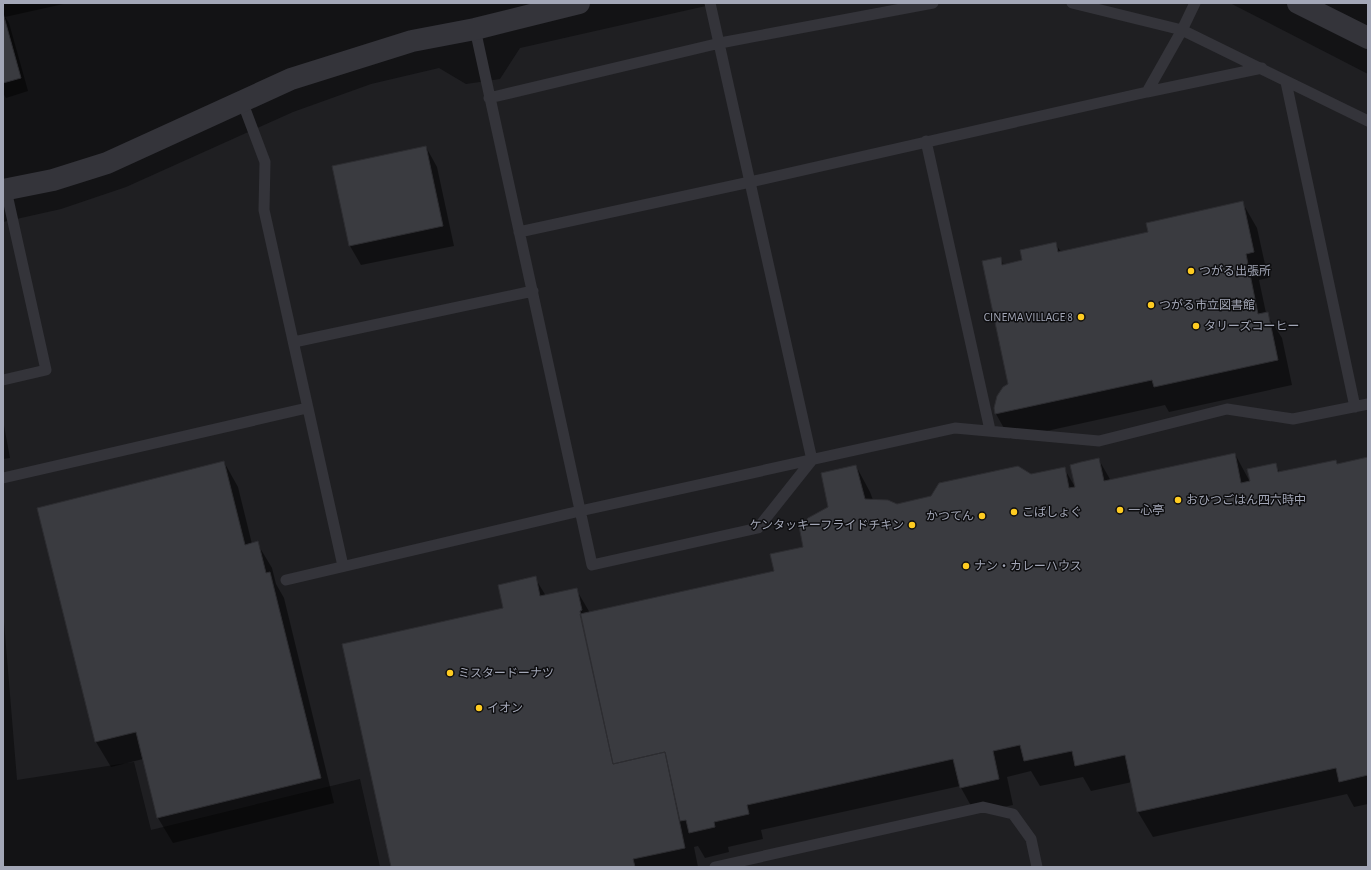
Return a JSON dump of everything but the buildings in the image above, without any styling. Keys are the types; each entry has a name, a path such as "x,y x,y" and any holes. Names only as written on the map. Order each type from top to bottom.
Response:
{"street":[{"path":"5,190 53,180 107,163 291,79 412,41 475,29 579,3"},
{"path":"1298,3 1368,38"}],"lane":[{"path":"710,3 812,460"},
{"path":"490,98 720,43 933,3"},
{"path":"1072,3 1182,30 1368,121"},
{"path":"1147,92 1182,30 1195,3"},
{"path":"475,29 592,566 758,528 812,460"},
{"path":"519,232 750,182 1147,92 1262,68"},
{"path":"1286,82 1355,407"},
{"path":"242,101 265,162 264,210 343,566"},
{"path":"926,142 990,430"},
{"path":"3,380 46,370 5,190"},
{"path":"294,342 533,291"},
{"path":"286,580 580,511 955,428 1099,441 1227,409 1293,419 1368,404"},
{"path":"3,478 307,408"},
{"path":"715,867 983,806 1013,814 1031,839 1037,867"}],"shaded area":[{"path":"719,3 1230,3 1368,74 1368,867 380,867 360,779 151,830 134,762 17,780 3,610 3,222 61,209 126,187 293,112 371,84 439,68 466,84 500,79 520,48"}],"place":[{"name":"つがる出張所","path":"1191,271"},
{"name":"つがる市立図書館","path":"1151,305"},
{"name":"CINEMA VILLAGE 8","path":"1081,317"},
{"name":"タリーズコーヒー","path":"1196,326"},
{"name":"おひつごはん四六時中","path":"1178,500"},
{"name":"一心亭","path":"1120,510"},
{"name":"こばしょぐ","path":"1014,512"},
{"name":"かつてん","path":"982,516"},
{"name":"ケンタッキーフライドチキン","path":"912,525"},
{"name":"ナン・カレーハウス","path":"966,566"},
{"name":"ミスタードーナツ","path":"450,673"},
{"name":"イオン","path":"479,708"}]}
